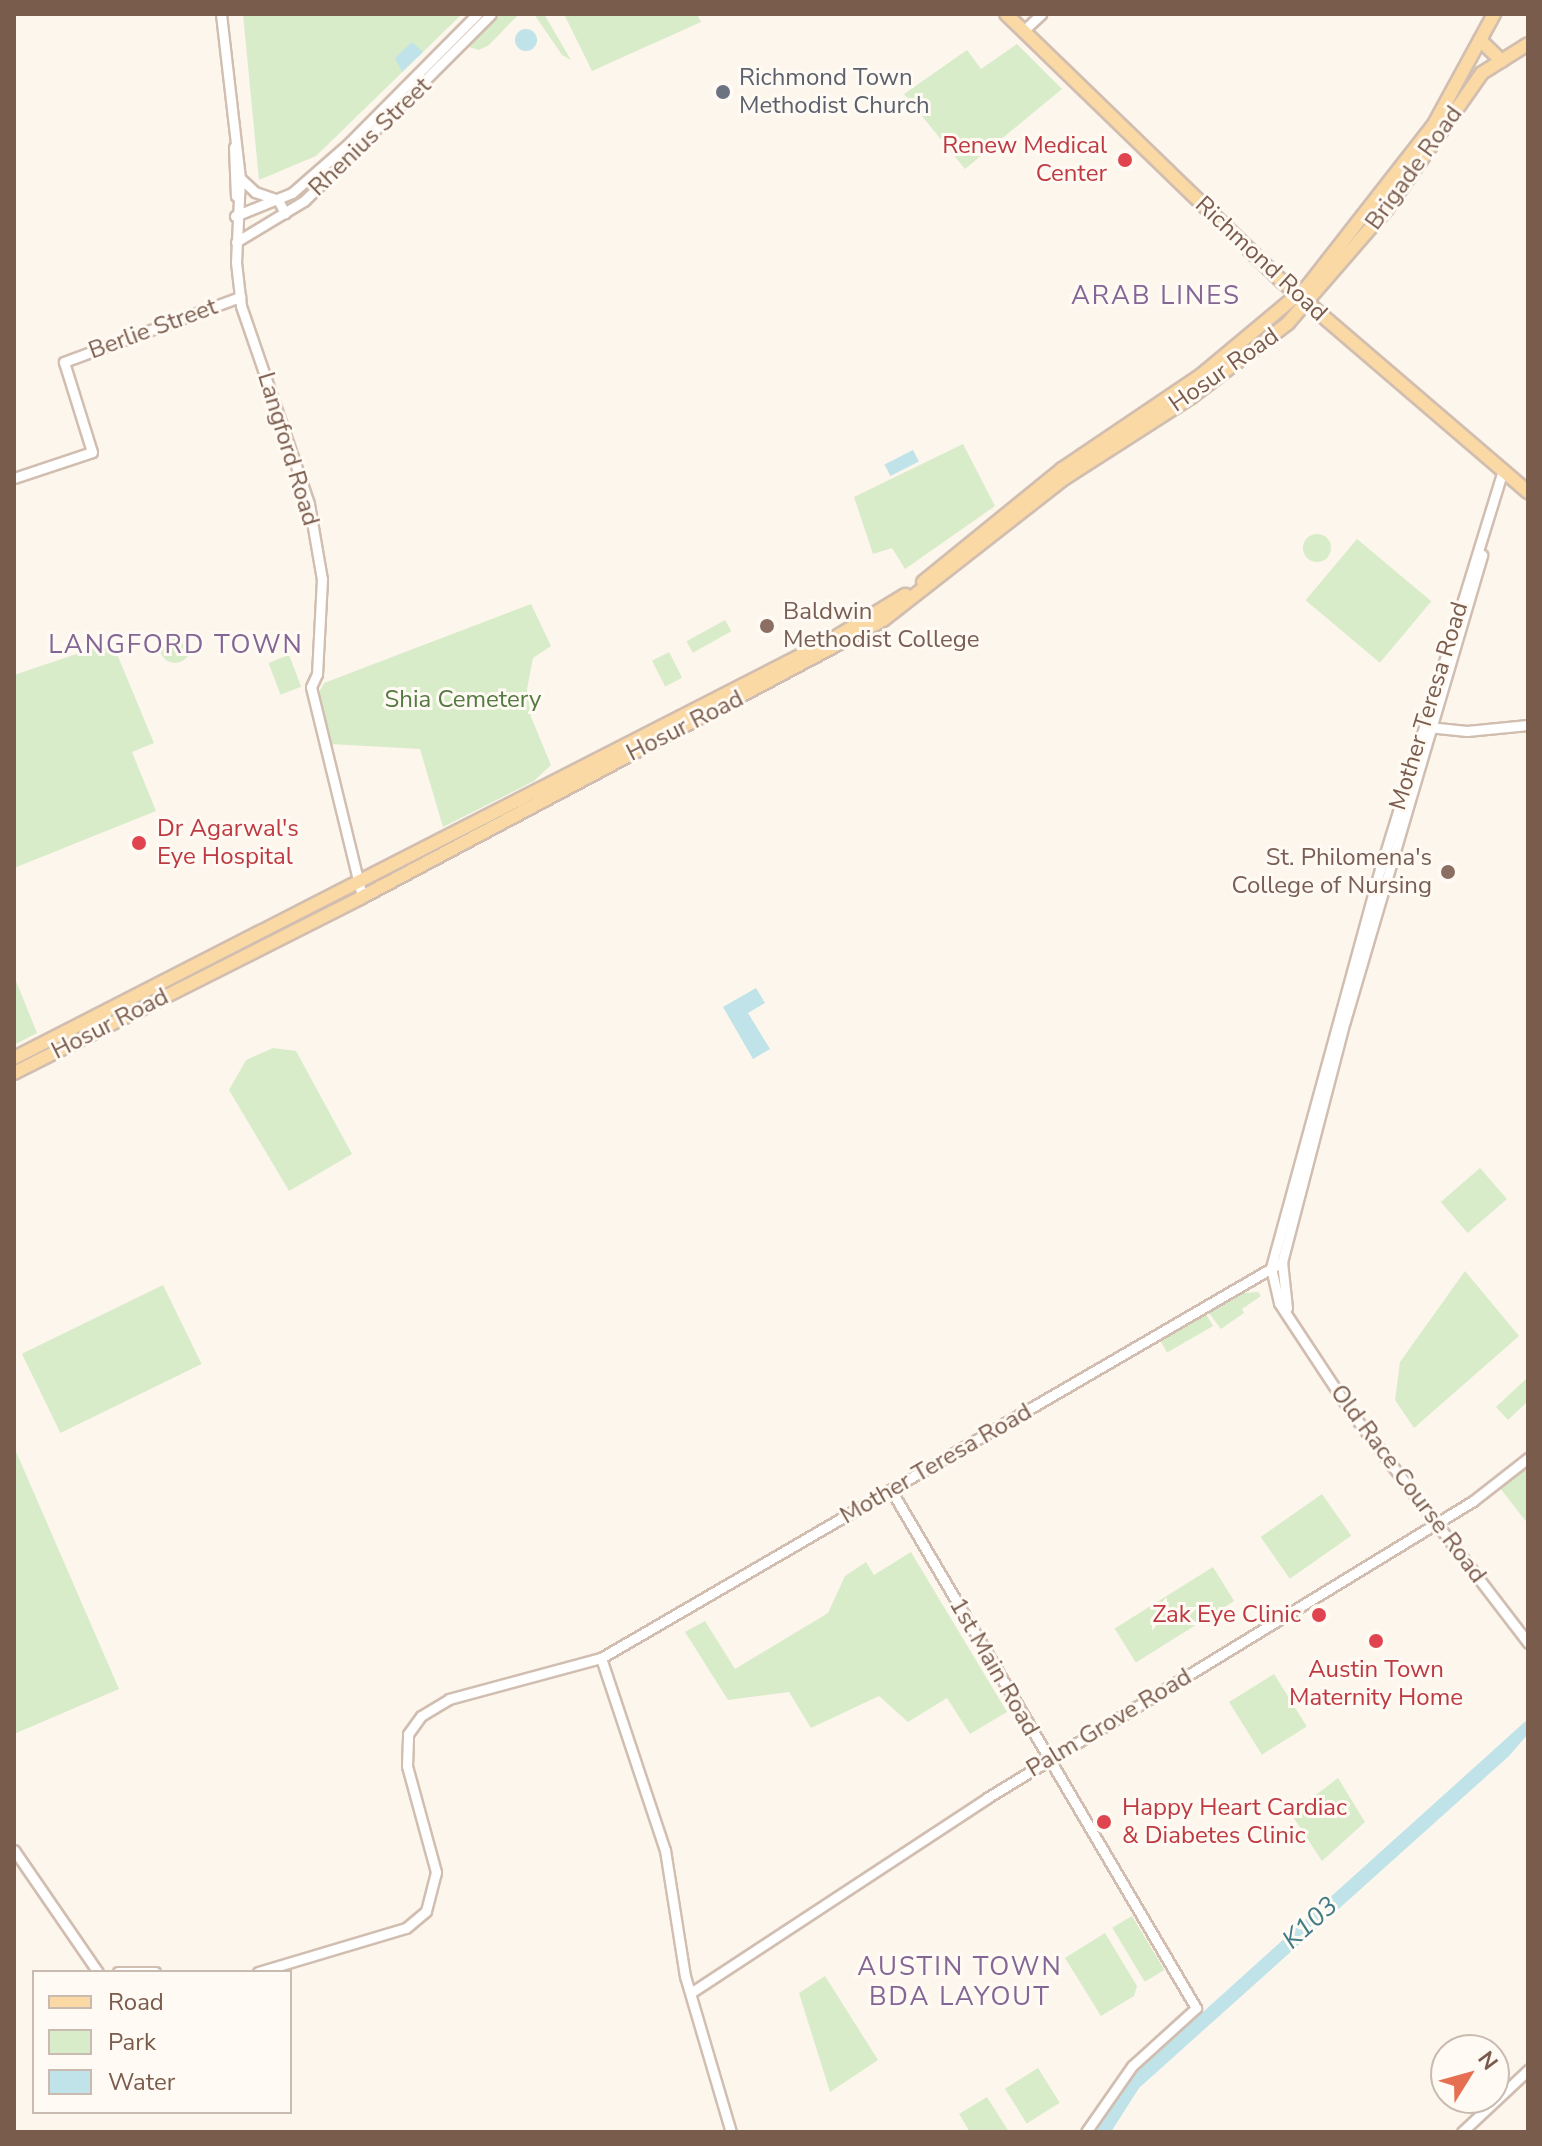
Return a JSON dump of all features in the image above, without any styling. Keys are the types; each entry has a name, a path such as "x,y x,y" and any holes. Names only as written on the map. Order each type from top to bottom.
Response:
{"main road":[{"name":"Richmond Road","path":"1006,14 1283,282 1528,492"},
{"name":"Brigade Road","path":"1303,299 1433,126 1494,14"},
{"path":"1480,40 1502,61"},
{"name":"Brigade Road","path":"1303,299 1386,210 1482,73 1528,44"},
{"path":"1280,313 1283,282"},
{"name":"Hosur Road","path":"14,1073 878,613 1062,469 1200,376 1280,313 1303,299"},
{"name":"Hosur Road","path":"14,1058 360,890 883,620 1065,478 1227,372 1303,299"}],"street":[{"name":"Langford Road","path":"221,14 240,178 235,216 240,297 309,504 322,579 317,674 311,687 360,890"},
{"name":"Rhenius Street","path":"235,216 278,200 347,145 477,14"},
{"name":"Rhenius Street","path":"236,242 285,213 355,154 491,14"},
{"path":"1023,31 1041,14"},
{"path":"234,147 236,196"},
{"path":"240,178 255,192 278,200 285,213"},
{"name":"Berlie Street","path":"14,478 92,452 64,362 240,297"},
{"name":"Mother Teresa Road","path":"1271,1268 1427,727 1506,472"},
{"path":"1427,727 1467,731 1528,725"},
{"name":"Mother Teresa Road","path":"1293,1322 1284,1302 1282,1262 1427,727"},
{"name":"Mother Teresa Road","path":"265,1970 406,1928 426,1911 436,1872 407,1766 408,1734 421,1716 449,1699 601,1658 1282,1262"},
{"path":"1271,1268 1272,1287 1293,1322"},
{"name":"Old Race Course Road","path":"1293,1322 1433,1523 1528,1643"},
{"name":"Palm Grove Road","path":"692,1992 1048,1760 1473,1501 1528,1458"},
{"name":"1st Main Road","path":"891,1490 1196,2008 1132,2066 1086,2132"},
{"path":"601,1658 665,1850 692,1992 731,2132"},
{"path":"14,1850 97,1970"},
{"path":"1462,2132 1528,2070"}],"green space":[{"path":"243,14 462,14 316,156 259,180"},
{"path":"498,14 519,14 489,45 479,50 469,47"},
{"path":"534,14 544,14 571,60 562,55"},
{"path":"564,14 697,14 701,22 592,71"},
{"path":"1017,44 1062,89 965,169 904,94 967,50 981,69"},
{"path":"963,444 995,506 905,569 892,548 873,554 854,497"},
{"path":"1317,534 1327,538 1331,548 1327,558 1317,562 1307,558 1303,548 1307,538"},
{"path":"1357,539 1431,601 1380,663 1306,600"},
{"name":"Shia Cemetery","path":"531,604 551,646 533,658 527,689 531,717 551,765 534,781 443,827 420,749 330,744 318,694 324,683"},
{"path":"725,620 731,631 693,653 687,641"},
{"path":"175,633 186,637 190,648 186,659 175,663 164,659 160,648 164,637"},
{"path":"112,642 154,743 132,752 156,811 14,868 14,675"},
{"path":"669,652 682,678 665,686 652,661"},
{"path":"289,655 301,687 281,695 268,663"},
{"path":"14,976 37,1033 14,1045"},
{"path":"273,1048 296,1051 352,1154 289,1191 229,1090 246,1060"},
{"path":"1480,1168 1507,1199 1468,1233 1441,1202"},
{"path":"1465,1271 1519,1336 1414,1428 1395,1400 1400,1362"},
{"path":"163,1285 202,1364 60,1433 22,1354"},
{"path":"1258,1292 1261,1296 1242,1309 1244,1313 1221,1329 1209,1313 1243,1293"},
{"path":"1206,1314 1213,1326 1167,1353 1160,1340"},
{"path":"1528,1377 1528,1401 1508,1420 1496,1407"},
{"path":"14,1447 119,1689 14,1734"},
{"path":"1528,1467 1528,1524 1500,1488"},
{"path":"1322,1494 1351,1536 1290,1579 1261,1537"},
{"path":"911,1552 1007,1712 970,1734 947,1698 908,1722 879,1696 811,1728 789,1692 728,1700 685,1632 705,1621 735,1669 828,1613 845,1576 866,1562 874,1575"},
{"path":"1213,1567 1234,1601 1136,1662 1115,1628"},
{"path":"1274,1674 1307,1727 1262,1755 1229,1702"},
{"path":"1338,1778 1365,1822 1322,1861 1291,1814"},
{"path":"1132,1916 1164,1970 1145,1982 1112,1928"},
{"path":"1105,1933 1137,1986 1134,1996 1101,2016 1065,1958"},
{"path":"825,1976 878,2060 830,2092 799,1993"},
{"path":"1038,2068 1060,2103 1027,2123 1005,2089"},
{"path":"987,2097 1009,2132 970,2132 959,2114"}],"water":[{"path":"526,29 537,40 526,51 515,40"},
{"path":"412,42 423,52 402,72 395,58"},
{"path":"913,450 919,462 890,476 884,465"},
{"path":"756,988 765,1003 748,1013 770,1049 753,1059 723,1007"},
{"name":"K103","path":"1528,1719 1528,1734 1509,1756 1139,2088 1111,2132 1094,2132 1132,2076"}],"place":[{"name":"Richmond Town Methodist Church","path":"723,92"},
{"name":"Renew Medical Center","path":"1125,160"},
{"name":"Baldwin Methodist College","path":"767,626"},
{"name":"Dr Agarwal's Eye Hospital","path":"139,843"},
{"name":"St. Philomena's College of Nursing","path":"1448,872"},
{"name":"Zak Eye Clinic","path":"1319,1615"},
{"name":"Austin Town Maternity Home","path":"1376,1641"},
{"name":"Happy Heart Cardiac & Diabetes Clinic","path":"1104,1822"}],"district":[{"name":"ARAB LINES","path":"1156,296"},
{"name":"LANGFORD TOWN","path":"176,645"},
{"name":"AUSTIN TOWN BDA LAYOUT","path":"960,1982"}]}
